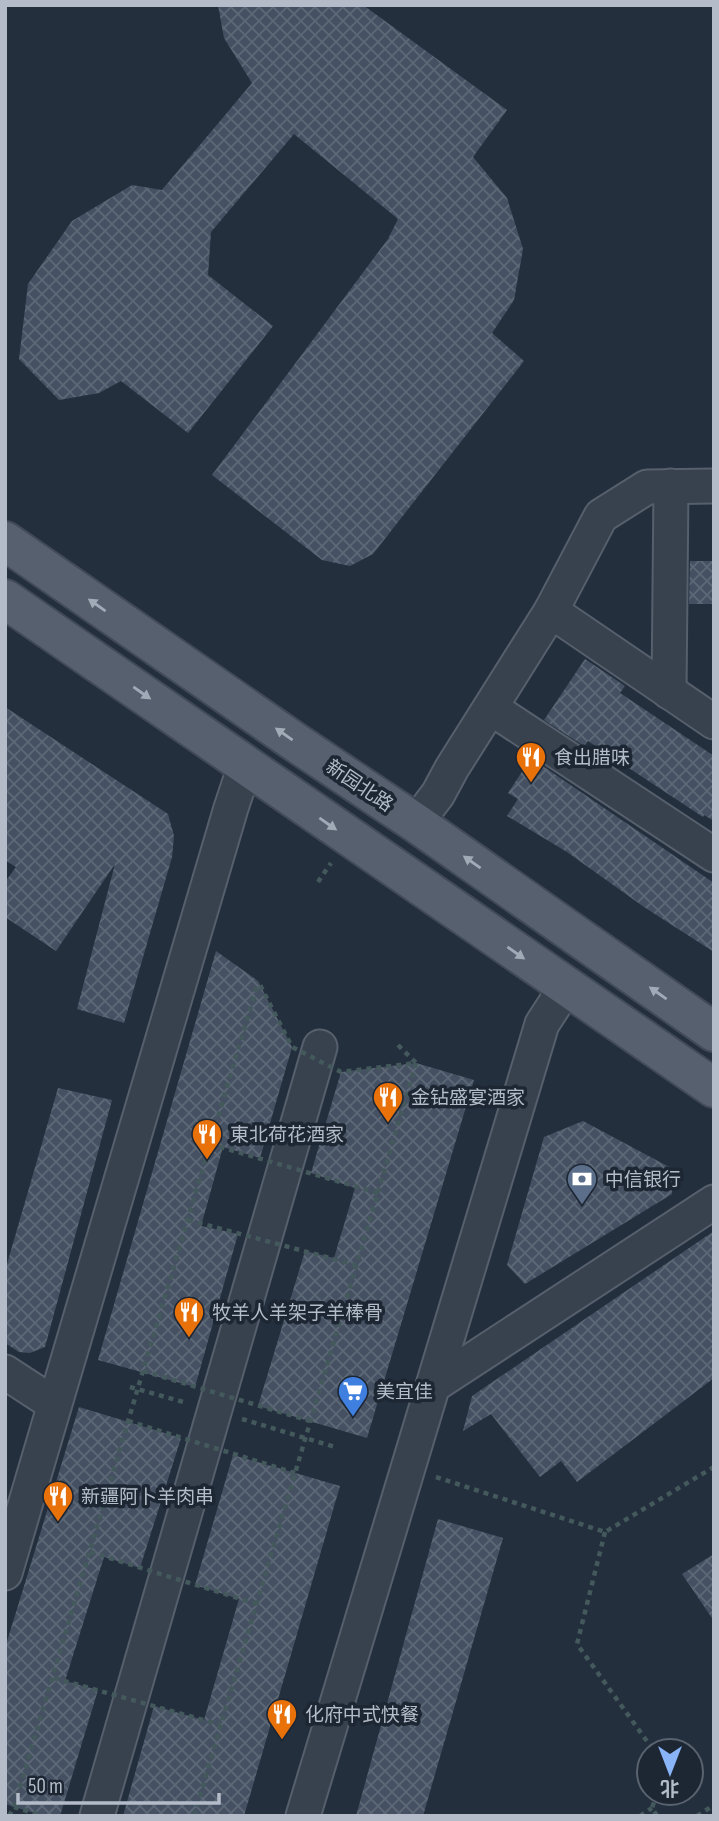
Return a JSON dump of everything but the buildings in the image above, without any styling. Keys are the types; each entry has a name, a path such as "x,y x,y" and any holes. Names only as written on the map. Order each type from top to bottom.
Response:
{"main road":[{"name":"新园北路","path":"5,541 416,823 714,1032"},
{"path":"5,599 714,1088"}],"street":[{"path":"669,692 671,486"},
{"path":"416,823 438,794 551,611 601,516 647,487 714,486"},
{"path":"551,611 714,722"},
{"path":"491,708 714,855"},
{"path":"5,1573 245,766"},
{"path":"303,1816 542,1024 566,987"},
{"path":"97,1816 320,1048"},
{"path":"434,1385 714,1202"},
{"path":"5,1372 54,1405"}],"path":[{"path":"9,1816 54,1678 258,981 292,1047 341,1072 416,1063"},
{"path":"398,1045 416,1063"},
{"path":"194,1816 416,1063"},
{"path":"210,1144 378,1193"},
{"path":"188,1220 356,1265"},
{"path":"143,1371 310,1421"},
{"path":"128,1421 295,1473"},
{"path":"644,1737 577,1644 606,1532 714,1467"},
{"path":"409,1468 606,1532"},
{"path":"90,1552 257,1604"},
{"path":"54,1678 221,1725"},
{"path":"697,1816 714,1805"},
{"path":"14,1807 44,1816"},
{"path":"640,1816 652,1808 657,1816"}],"place":[{"name":"食出腊味","path":"531,784"},
{"name":"金钻盛宴酒家","path":"388,1124"},
{"name":"東北荷花酒家","path":"207,1161"},
{"name":"中信银行","path":"582,1206"},
{"name":"牧羊人羊架子羊棒骨","path":"189,1339"},
{"name":"美宜佳","path":"353,1418"},
{"name":"新疆阿卜羊肉串","path":"58,1523"},
{"name":"化府中式快餐","path":"282,1741"}]}
